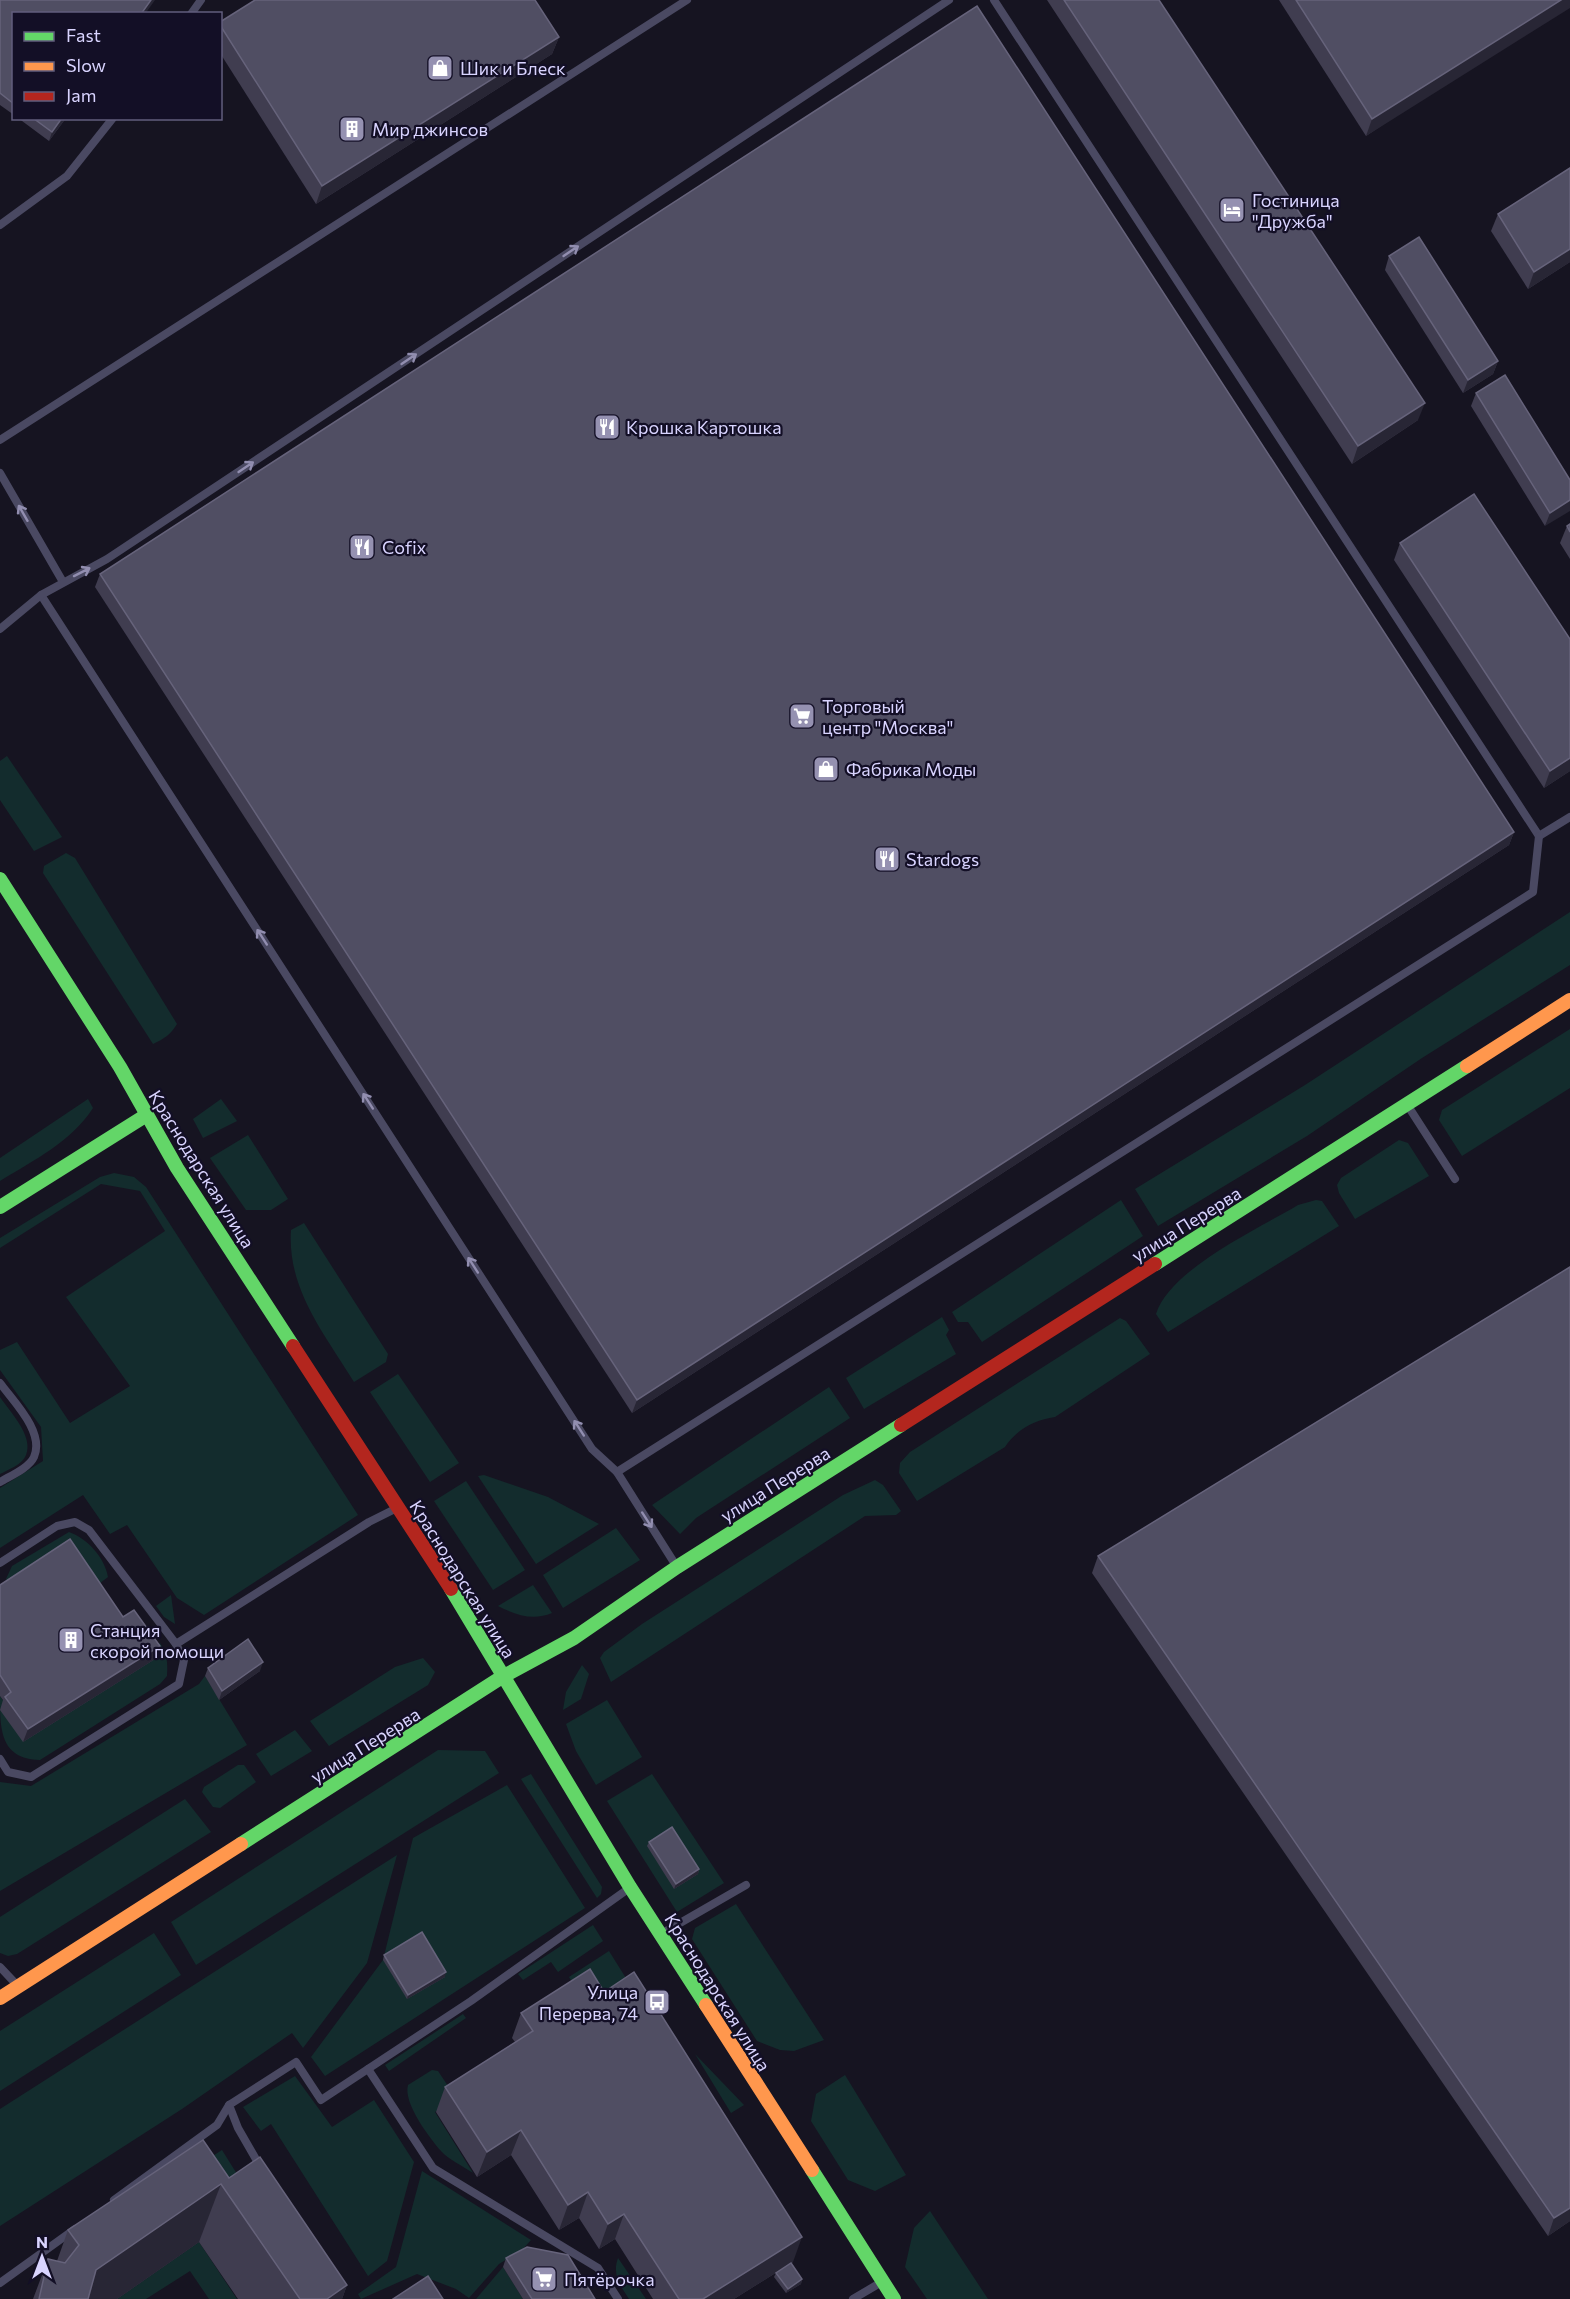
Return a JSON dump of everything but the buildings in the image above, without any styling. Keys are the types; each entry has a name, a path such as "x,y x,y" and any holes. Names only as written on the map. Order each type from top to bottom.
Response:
{"street":[{"name":"Краснодарская улица","path":"0,879 120,1067 146,1116 467,1614 502,1677 630,1887 894,2299"},
{"name":"улица Перерва","path":"0,1998 502,1677 573,1638 677,1567 1570,1000"},
{"path":"0,1207 146,1116"}],"lane":[{"path":"0,440 687,0"},
{"path":"0,617 3,627 41,596 107,559 949,0"},
{"path":"617,1472 1533,892 1539,836 994,0"},
{"path":"0,225 67,176 110,120"},
{"path":"0,473 63,582"},
{"path":"41,596 592,1449 617,1472 677,1567"},
{"path":"1539,836 1570,816"},
{"path":"1407,1105 1455,1179"},
{"path":"0,1383 32,1427 35,1443 34,1457 0,1482"},
{"path":"176,1644 369,1522 398,1508"},
{"path":"0,1563 57,1526 75,1522 89,1530 176,1644 184,1660 179,1684 31,1777 8,1772 0,1759"},
{"path":"661,1935 746,1885"},
{"path":"104,2207 217,2125 229,2105 297,2062 321,2100 508,1976 630,1887"},
{"path":"0,1967 18,1987"},
{"path":"368,2069 433,2168 598,2268 618,2299"},
{"path":"229,2105 238,2128 267,2178"},
{"path":"0,2283 85,2221"},
{"path":"854,2299 883,2281"}],"green space":[{"path":"7,756 62,837 34,851 0,800 0,761"},
{"path":"66,853 75,858 177,1024 167,1036 153,1044 43,873 44,866"},
{"path":"1570,912 1570,965 1422,1058 1307,1136 1158,1226 1135,1189 1305,1085"},
{"path":"1570,1029 1570,1088 1462,1156 1439,1120 1442,1110"},
{"path":"88,1099 93,1108 74,1131 39,1158 0,1181 0,1158"},
{"path":"221,1099 237,1121 203,1138 193,1119"},
{"path":"248,1135 288,1199 271,1210 246,1210 210,1158"},
{"path":"1399,1140 1408,1143 1429,1176 1355,1219 1339,1193 1337,1185 1341,1178"},
{"path":"114,1173 134,1177 146,1187 358,1515 204,1615 177,1598 127,1525 110,1534 83,1495 0,1548 0,1488 43,1461 41,1427 0,1370 0,1350 17,1342 70,1423 130,1386 66,1297 165,1231 140,1191 101,1184 0,1248 0,1238 100,1177"},
{"path":"1121,1200 1143,1236 982,1342 968,1322 958,1322 952,1312"},
{"path":"1316,1200 1322,1201 1339,1226 1168,1332 1156,1314 1164,1297 1178,1281 1239,1238 1298,1205"},
{"path":"304,1223 388,1354 386,1362 354,1382 310,1310 295,1272 291,1251 291,1230"},
{"path":"942,1317 949,1330 946,1335 956,1354 864,1409 846,1378"},
{"path":"1120,1318 1126,1321 1150,1354 1055,1417 1027,1426 1005,1447 917,1501 899,1473 900,1463 910,1452"},
{"path":"398,1374 459,1463 430,1482 370,1392"},
{"path":"829,1387 850,1418 696,1518 680,1534 652,1505"},
{"path":"0,1397 20,1424 28,1448 22,1461 0,1474"},
{"path":"484,1475 548,1497 599,1524 536,1564 478,1476"},
{"path":"875,1480 883,1485 901,1511 896,1515 865,1516 611,1682 600,1658 604,1652 642,1624 843,1495"},
{"path":"466,1481 525,1570 493,1590 434,1501"},
{"path":"616,1528 640,1560 563,1608 543,1575"},
{"path":"69,1532 89,1544 99,1556 108,1577 91,1590 12,1587 6,1579 12,1566"},
{"path":"533,1585 552,1613 531,1617 498,1606"},
{"path":"171,1595 175,1624 164,1617 156,1606"},
{"path":"160,1643 166,1655 167,1676 160,1684 40,1760 17,1754 10,1748 2,1730 0,1696 6,1705 149,1650"},
{"path":"423,1658 435,1672 428,1685 329,1746 310,1721 395,1667"},
{"path":"582,1665 589,1674 581,1699 563,1710 566,1692"},
{"path":"205,1676 247,1745 0,1891 0,1782 31,1786 199,1684"},
{"path":"607,1700 642,1757 596,1785 576,1751 566,1724"},
{"path":"295,1730 312,1751 271,1776 256,1754"},
{"path":"438,1750 485,1751 499,1773 196,1965 171,1922"},
{"path":"238,1765 244,1765 256,1782 220,1808 213,1807 202,1792 204,1787"},
{"path":"531,1774 602,1887 601,1894 597,1898 521,1779"},
{"path":"652,1774 724,1883 677,1912 607,1801"},
{"path":"507,1785 585,1908 325,2076 311,2057 383,1960 413,1838"},
{"path":"185,1799 211,1832 17,1954 8,1956 0,1953 0,1917"},
{"path":"397,1855 367,1963 303,2048 292,2033 182,2109 0,2226 0,2109"},
{"path":"736,1904 824,2040 794,2051 780,2050 757,2041 692,1939 695,1928"},
{"path":"593,1925 603,1941 558,1972 551,1962 523,1980 518,1974"},
{"path":"154,1933 181,1975 0,2091 0,2031"},
{"path":"609,1951 634,1991 595,2017 569,1977"},
{"path":"463,2014 466,2018 389,2071 385,2065"},
{"path":"695,2054 744,2105 731,2113"},
{"path":"432,2070 438,2071 456,2098 435,2112 473,2173 441,2151 418,2120 409,2101 408,2085"},
{"path":"845,2075 906,2175 875,2191 848,2180 811,2121 816,2094"},
{"path":"295,2076 332,2127 374,2100 414,2162 387,2261 368,2276 271,2124 261,2131 243,2107"},
{"path":"222,2150 247,2190 188,2172"},
{"path":"422,2171 531,2240 522,2250 499,2264 469,2298 456,2289 417,2274 361,2299 358,2294 396,2267"},
{"path":"930,2211 988,2299 927,2299 905,2267 914,2228"},
{"path":"199,2242 237,2299 209,2299 190,2271 146,2299 117,2299"},
{"path":"618,2258 646,2299 629,2299 616,2275"},
{"path":"503,2267 523,2299 476,2299"}],"traffic: fast":[{"path":"0,879 120,1067 177,1168 293,1346"},
{"path":"1155,1264 1467,1066"},
{"path":"0,1207 145,1116"},
{"path":"241,1844 502,1677 574,1638 677,1567 901,1425"},
{"path":"451,1589 630,1887 706,2005"},
{"path":"812,2170 894,2299"}],"traffic: slow":[{"path":"1467,1066 1570,1000"},
{"path":"0,1998 241,1844"},
{"path":"706,2005 812,2170"}],"traffic: jam":[{"path":"901,1425 1155,1264"},
{"path":"293,1346 451,1589"}],"place":[{"name":"Шик и Блеск","path":"440,68"},
{"name":"Мир джинсов","path":"352,129"},
{"name":"Гостиница \"Дружба\"","path":"1232,210"},
{"name":"Крошка Картошка","path":"607,427"},
{"name":"Cofix","path":"362,547"},
{"name":"Торговый центр \"Москва\"","path":"802,716"},
{"name":"Фабрика Моды","path":"826,769"},
{"name":"Stardogs","path":"887,859"},
{"name":"Станция скорой помощи","path":"71,1640"},
{"name":"Улица Перерва, 74","path":"657,2002"},
{"name":"Пятёрочка","path":"544,2279"}]}
